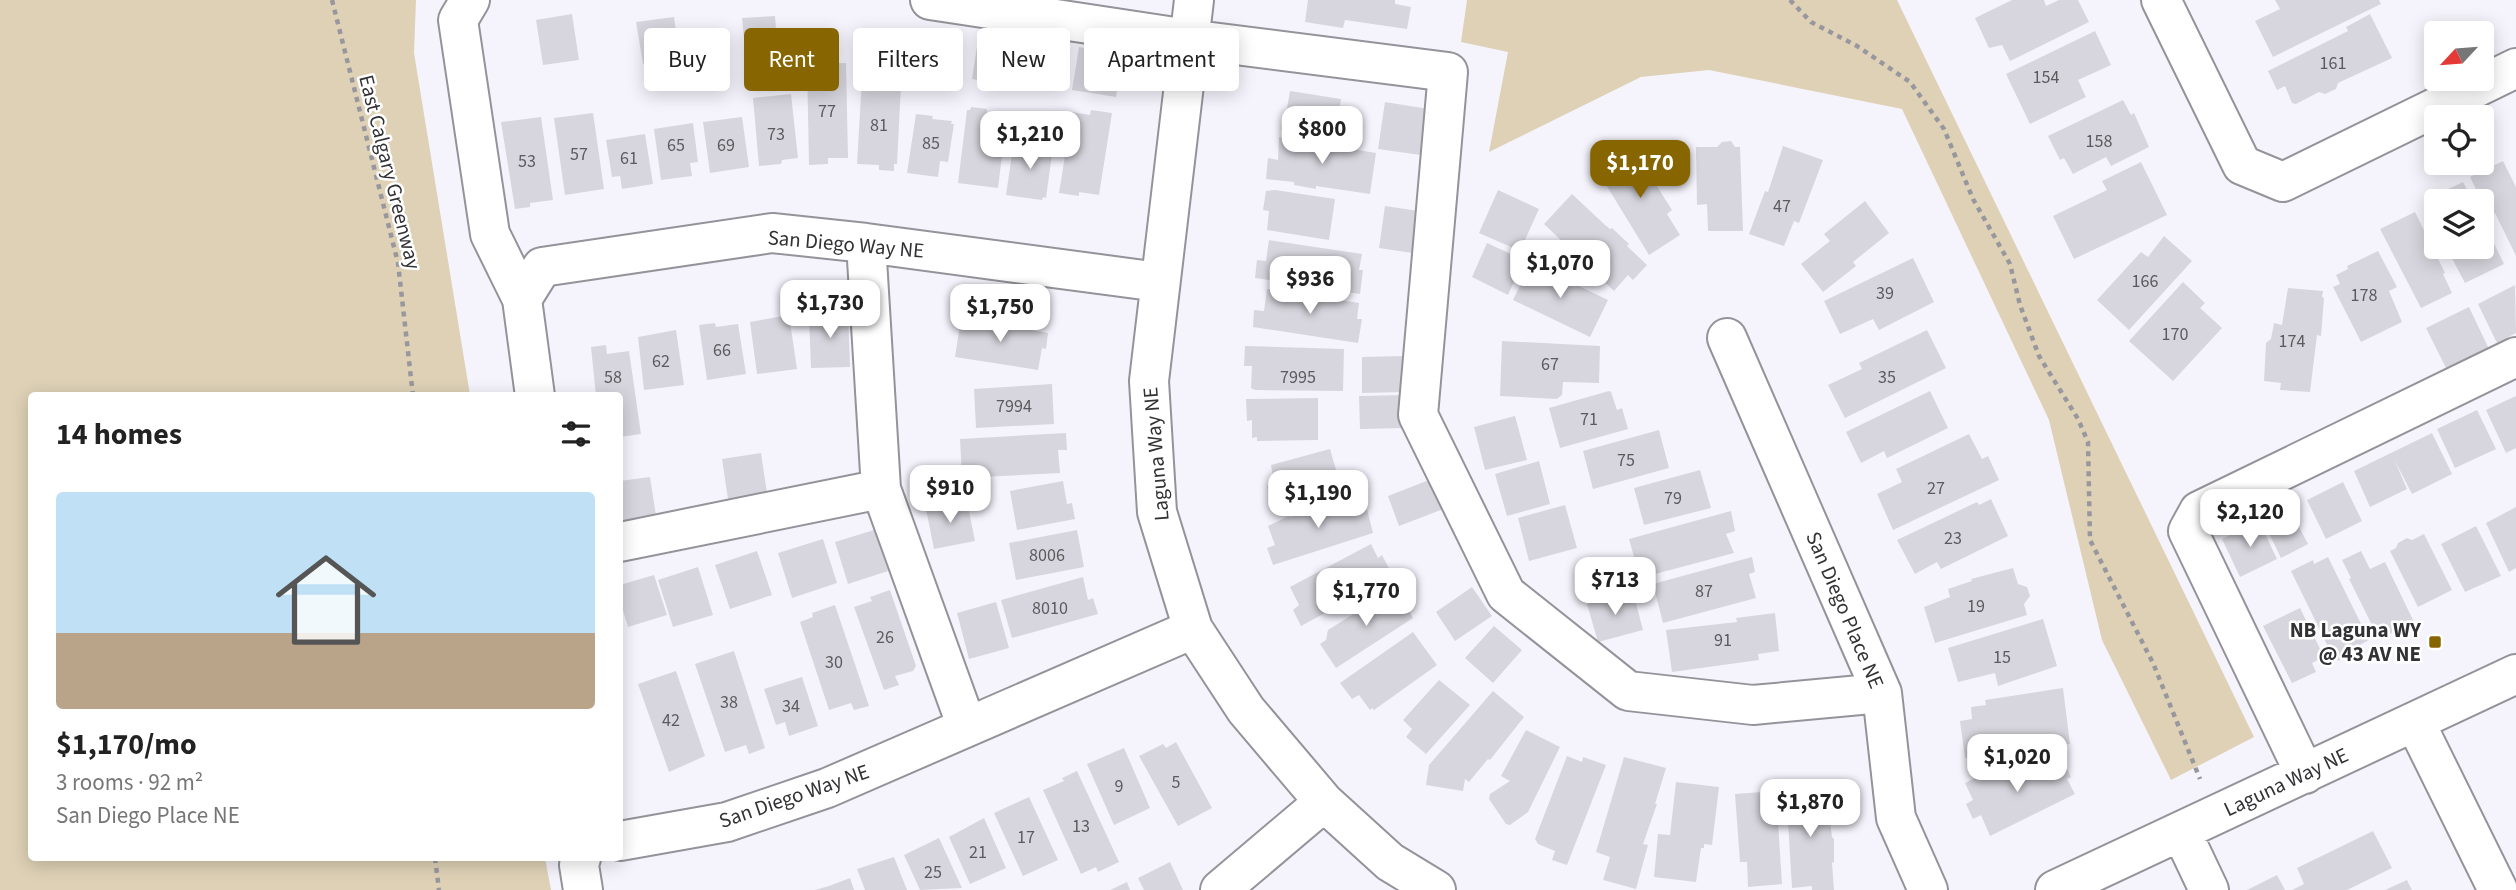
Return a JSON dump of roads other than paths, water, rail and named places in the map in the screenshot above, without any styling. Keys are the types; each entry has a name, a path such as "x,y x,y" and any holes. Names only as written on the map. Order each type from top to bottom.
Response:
{"street":[{"path":"470,0 458,20 490,234 522,299 534,392"},
{"path":"930,0 1115,28"},
{"name":"Laguna Way NE","path":"1190,28 1194,0"},
{"path":"2161,0 2242,164 2283,182 2516,68"},
{"path":"1239,45 1448,72 1418,415 1506,594 1628,691 1753,705 1882,693"},
{"name":"Laguna Way NE","path":"1182,91 1149,380 1157,512 1193,629 1246,710 1324,802 1390,862 1436,890"},
{"name":"San Diego Way NE","path":"522,299 541,267 772,233 1159,282"},
{"path":"866,243 881,489 967,727"},
{"name":"San Diego Place NE","path":"1727,338 1882,693 1896,818 1928,890"},
{"path":"2305,774 2188,531 2200,511 2516,357"},
{"path":"623,541 881,489"},
{"name":"San Diego Way NE","path":"623,840 727,822 827,788 1193,629"},
{"name":"Laguna Way NE","path":"2055,890 2516,674"},
{"path":"2415,722 2498,890"},
{"path":"1220,890 1324,802"},
{"path":"2181,831 2209,890"},
{"path":"580,861 583,890"}],"place":[{"name":"NB Laguna WY @ 43 AV NE","path":"2435,642"}]}
